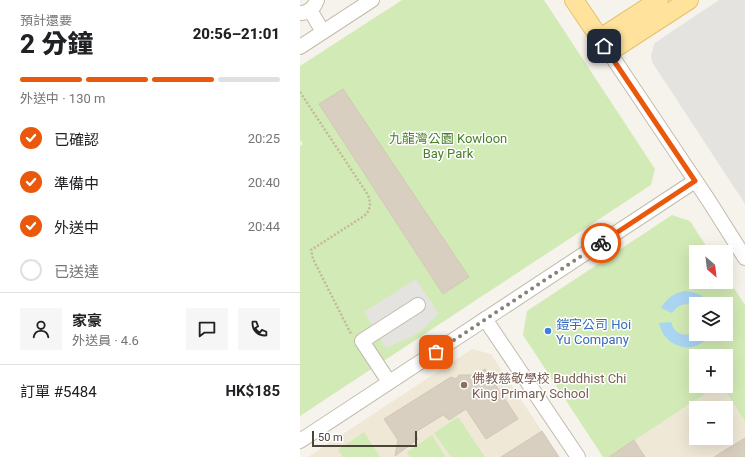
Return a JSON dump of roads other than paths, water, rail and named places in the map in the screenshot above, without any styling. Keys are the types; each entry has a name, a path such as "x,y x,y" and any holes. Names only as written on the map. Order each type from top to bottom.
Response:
{"main road":[{"path":"574,0 604,46"},
{"path":"604,46 659,0"},
{"path":"604,46 689,0"}],"street":[{"path":"300,47 372,0"},
{"path":"309,8 323,32"},
{"path":"604,46 745,258"},
{"path":"300,441 695,181"},
{"path":"389,382 362,341 418,305"},
{"path":"486,319 578,457"}],"water":[{"path":"685,291 693,292 704,297 689,297 689,305 682,305 672,313 661,308 671,296"},
{"path":"671,322 672,326 677,332 684,335 689,335 689,341 704,341 697,346 689,347 674,344 662,332 659,323"}],"place":[{"name":"鎧宇公司 Hoi Yu Company","path":"548,331"},
{"name":"佛教慈敬學校 Buddhist Chi King Primary School","path":"464,385"}],"park label":[{"name":"九龍灣公園 Kowloon Bay Park","path":"448,146"}]}
